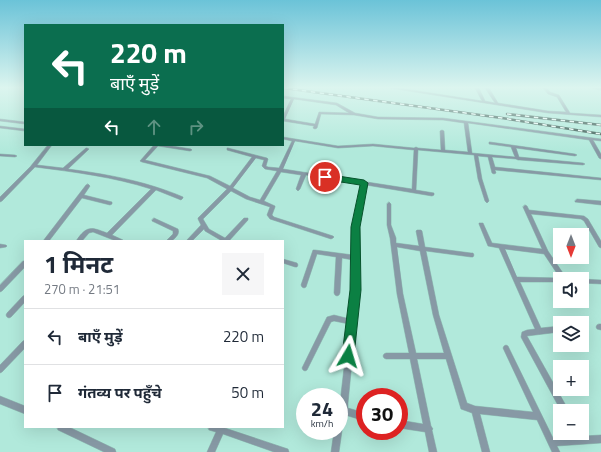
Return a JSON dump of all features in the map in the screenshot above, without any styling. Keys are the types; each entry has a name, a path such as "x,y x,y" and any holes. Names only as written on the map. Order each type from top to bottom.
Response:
{"street":[{"path":"346,109 354,114"},
{"path":"534,109 569,114 601,116"},
{"path":"566,109 569,114"},
{"path":"284,120 315,126 320,113 354,114 384,119 437,118 591,140 601,140"},
{"path":"0,120 24,123"},
{"path":"466,122 470,153"},
{"path":"1,129 24,130"},
{"path":"442,131 443,150"},
{"path":"284,138 345,147 366,145 416,148 544,162 583,164"},
{"path":"261,202 280,170 294,140"},
{"path":"591,140 601,158"},
{"path":"490,143 575,156"},
{"path":"0,200 34,166 49,146"},
{"path":"157,146 142,161 202,176 231,188 248,198 273,207 269,215 272,218 331,237"},
{"path":"164,146 190,150"},
{"path":"513,146 518,159"},
{"path":"64,170 87,148"},
{"path":"414,191 416,148"},
{"path":"228,149 266,160 265,167 432,194"},
{"path":"0,154 15,156"},
{"path":"476,154 480,179 487,201"},
{"path":"224,240 212,234 203,226 200,222 201,217 231,188 254,156"},
{"path":"490,156 494,173"},
{"path":"544,162 551,174"},
{"path":"34,166 130,181 155,188 181,198"},
{"path":"493,168 601,178"},
{"path":"298,189 304,174"},
{"path":"356,415 348,413 344,407 352,322 356,258 356,227 364,183"},
{"path":"47,240 88,186"},
{"path":"108,236 155,188"},
{"path":"81,196 110,203"},
{"path":"577,201 601,203"},
{"path":"389,204 389,226 393,234 400,294 433,452"},
{"path":"559,272 546,252 526,209 582,218 586,220 601,246"},
{"path":"227,240 246,219"},
{"path":"154,220 176,230 175,235 170,240"},
{"path":"480,224 488,244 546,252"},
{"path":"190,240 203,226"},
{"path":"79,240 87,232 93,230 118,240"},
{"path":"419,231 436,314 461,401 468,409 538,416"},
{"path":"394,245 471,255"},
{"path":"501,247 540,332"},
{"path":"304,285 315,252 356,258"},
{"path":"337,293 339,255"},
{"path":"284,261 295,265"},
{"path":"0,288 3,282 24,264"},
{"path":"516,279 553,280"},
{"path":"589,281 601,282"},
{"path":"9,315 22,305"},
{"path":"305,368 329,318 352,322"},
{"path":"553,330 527,333 524,334 524,337 561,404"},
{"path":"0,370 24,345"},
{"path":"506,348 556,452"},
{"path":"386,356 448,356"},
{"path":"0,400 24,410"},
{"path":"475,410 486,452"},
{"path":"408,426 428,429"},
{"path":"63,428 112,452"},
{"path":"211,452 221,429 285,452"},
{"path":"589,437 601,439"},
{"path":"335,452 337,440"},
{"path":"551,442 561,440"}],"railway":[{"path":"437,109 601,134"},
{"path":"507,114 601,125"}],"route":[{"path":"325,177 364,183 356,227 356,290 348,356"}]}
